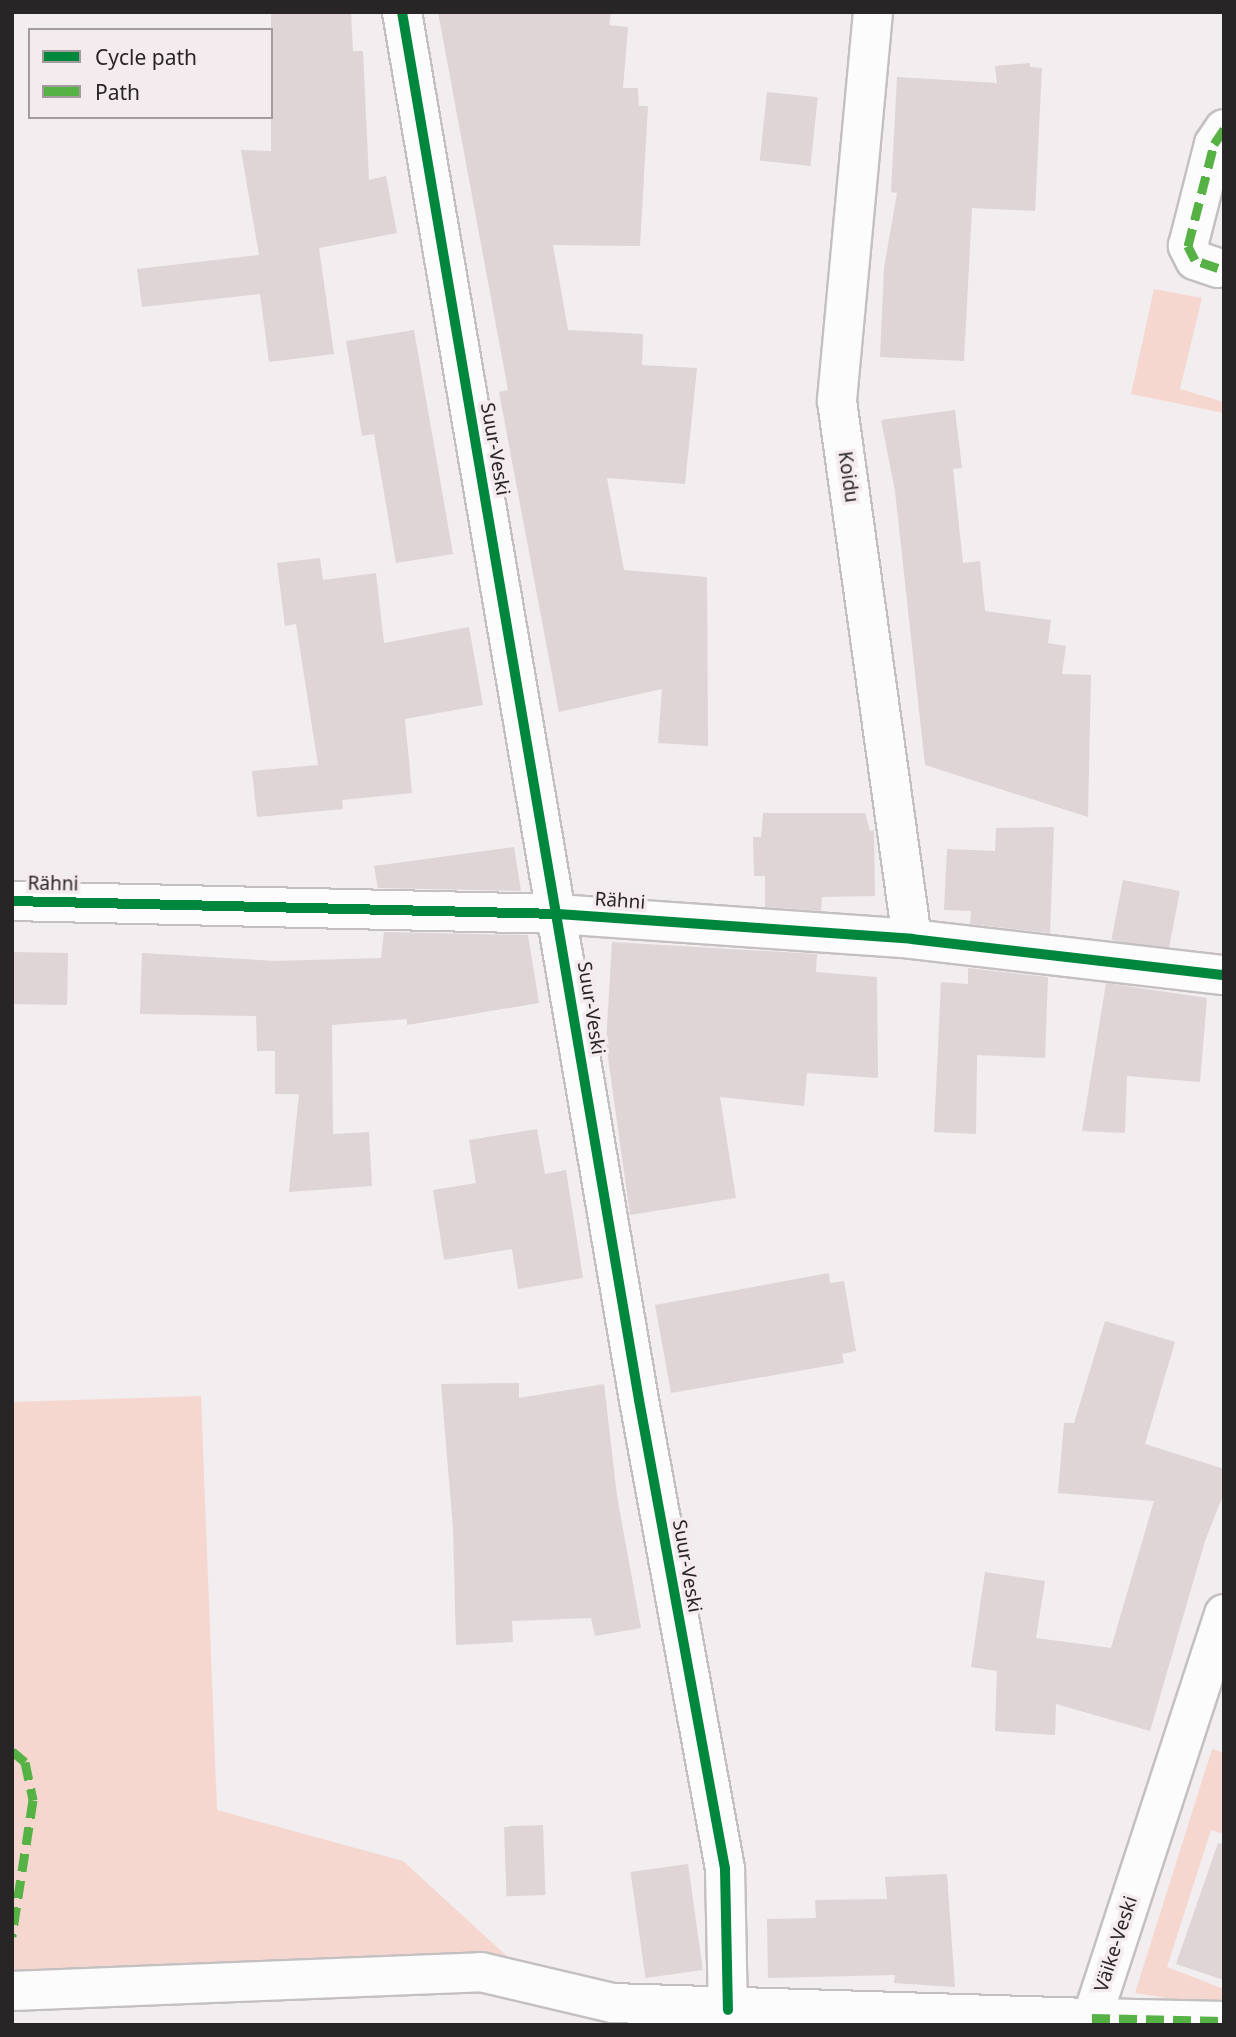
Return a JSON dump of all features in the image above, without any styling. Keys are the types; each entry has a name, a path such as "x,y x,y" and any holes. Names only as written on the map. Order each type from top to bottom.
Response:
{"street":[{"name":"Suur-Veski","path":"402,12 639,1400 725,1870 727,2010"},
{"name":"Koidu","path":"873,12 837,401 912,939"},
{"path":"1219,268 1195,260 1188,246 1214,144 1224,129"},
{"name":"Rähni","path":"12,901 558,914 912,939 1224,975"},
{"name":"Väike-Veski","path":"12,1991 481,1972 613,2014 727,2010 1091,2018 1224,1614"},
{"path":"1091,2018 1224,2021"}],"shaded area":[{"path":"1154,289 1202,298 1180,389 1224,402 1224,413 1131,394"},
{"path":"201,1396 217,1810 403,1861 511,1960 12,1977 12,1402"},
{"path":"1212,1749 1224,1753 1224,1834 1211,1830 1167,1967 1224,1989 1224,2007 1135,1993"}],"building":[{"path":"271,12 351,12 353,51 363,51 369,180 386,176 397,233 319,248 334,354 269,362 260,294 142,307 137,269 259,255 241,150 271,151"},
{"path":"438,12 611,12 609,25 628,27 623,88 638,88 639,106 648,106 640,246 553,245 568,330 643,334 642,365 697,368 685,484 607,478 624,570 707,577 708,746 658,743 662,689 559,712 499,392 508,390"},
{"path":"1030,63 1030,67 1042,68 1035,211 972,208 964,361 880,357 884,268 897,193 891,192 897,77 997,83 995,66"},
{"path":"767,92 818,97 811,166 760,161"},
{"path":"414,330 453,554 396,563 374,434 362,436 346,341"},
{"path":"955,410 962,468 953,469 963,563 980,561 985,611 1051,620 1048,643 1066,646 1062,674 1091,675 1088,817 925,765 895,491 881,420"},
{"path":"320,558 323,580 376,573 384,643 469,627 483,705 405,719 412,793 342,800 343,809 257,817 252,771 318,765 296,624 285,626 277,563"},
{"path":"763,813 865,813 870,831 874,830 875,896 822,897 821,911 765,907 765,876 754,876 753,837 761,837"},
{"path":"1054,827 1050,933 970,924 971,911 944,910 947,849 995,851 996,828"},
{"path":"514,847 521,891 378,888 374,866"},
{"path":"1123,880 1180,891 1168,951 1111,940"},
{"path":"384,932 528,935 539,1003 407,1025 407,1019 332,1025 333,1134 369,1132 372,1186 289,1192 299,1094 275,1094 275,1051 257,1051 256,1016 140,1014 142,953 275,961 381,958"},
{"path":"612,942 817,954 816,972 877,977 878,1078 807,1073 804,1106 720,1097 736,1198 630,1215 606,1043"},
{"path":"12,952 68,953 67,1005 12,1004"},
{"path":"968,968 1048,977 1045,1058 977,1055 976,1134 934,1132 941,982 968,984"},
{"path":"1106,983 1207,998 1200,1082 1127,1076 1125,1133 1082,1131"},
{"path":"537,1129 545,1174 566,1170 583,1278 518,1289 512,1249 444,1260 433,1190 476,1183 469,1140"},
{"path":"829,1273 830,1283 844,1281 856,1351 842,1354 844,1363 671,1393 655,1305"},
{"path":"1105,1321 1175,1342 1145,1444 1224,1469 1224,1493 1205,1541 1150,1731 1056,1704 1055,1735 995,1731 997,1671 971,1667 985,1572 1045,1581 1036,1638 1111,1648 1154,1501 1058,1493 1064,1423 1074,1423"},
{"path":"519,1383 519,1398 604,1384 617,1496 641,1628 595,1636 591,1618 512,1621 513,1642 456,1645 453,1529 441,1384"},
{"path":"543,1825 545,1895 506,1896 504,1826"},
{"path":"1218,1843 1224,1844 1224,1980 1176,1964"},
{"path":"688,1864 703,1970 645,1978 631,1872"},
{"path":"947,1874 955,1987 894,1983 895,1975 768,1978 767,1919 816,1918 815,1900 887,1899 885,1877"}],"marked path":[{"path":"1218,268 1195,260 1188,246 1214,144 1224,129"},
{"path":"12,1751 25,1762 33,1800 12,1936"},
{"path":"1092,2018 1224,2021"}],"cycle path":[{"path":"402,12 639,1400 725,1869 728,2010"},
{"path":"12,901 558,914 912,939 1224,975"}]}
